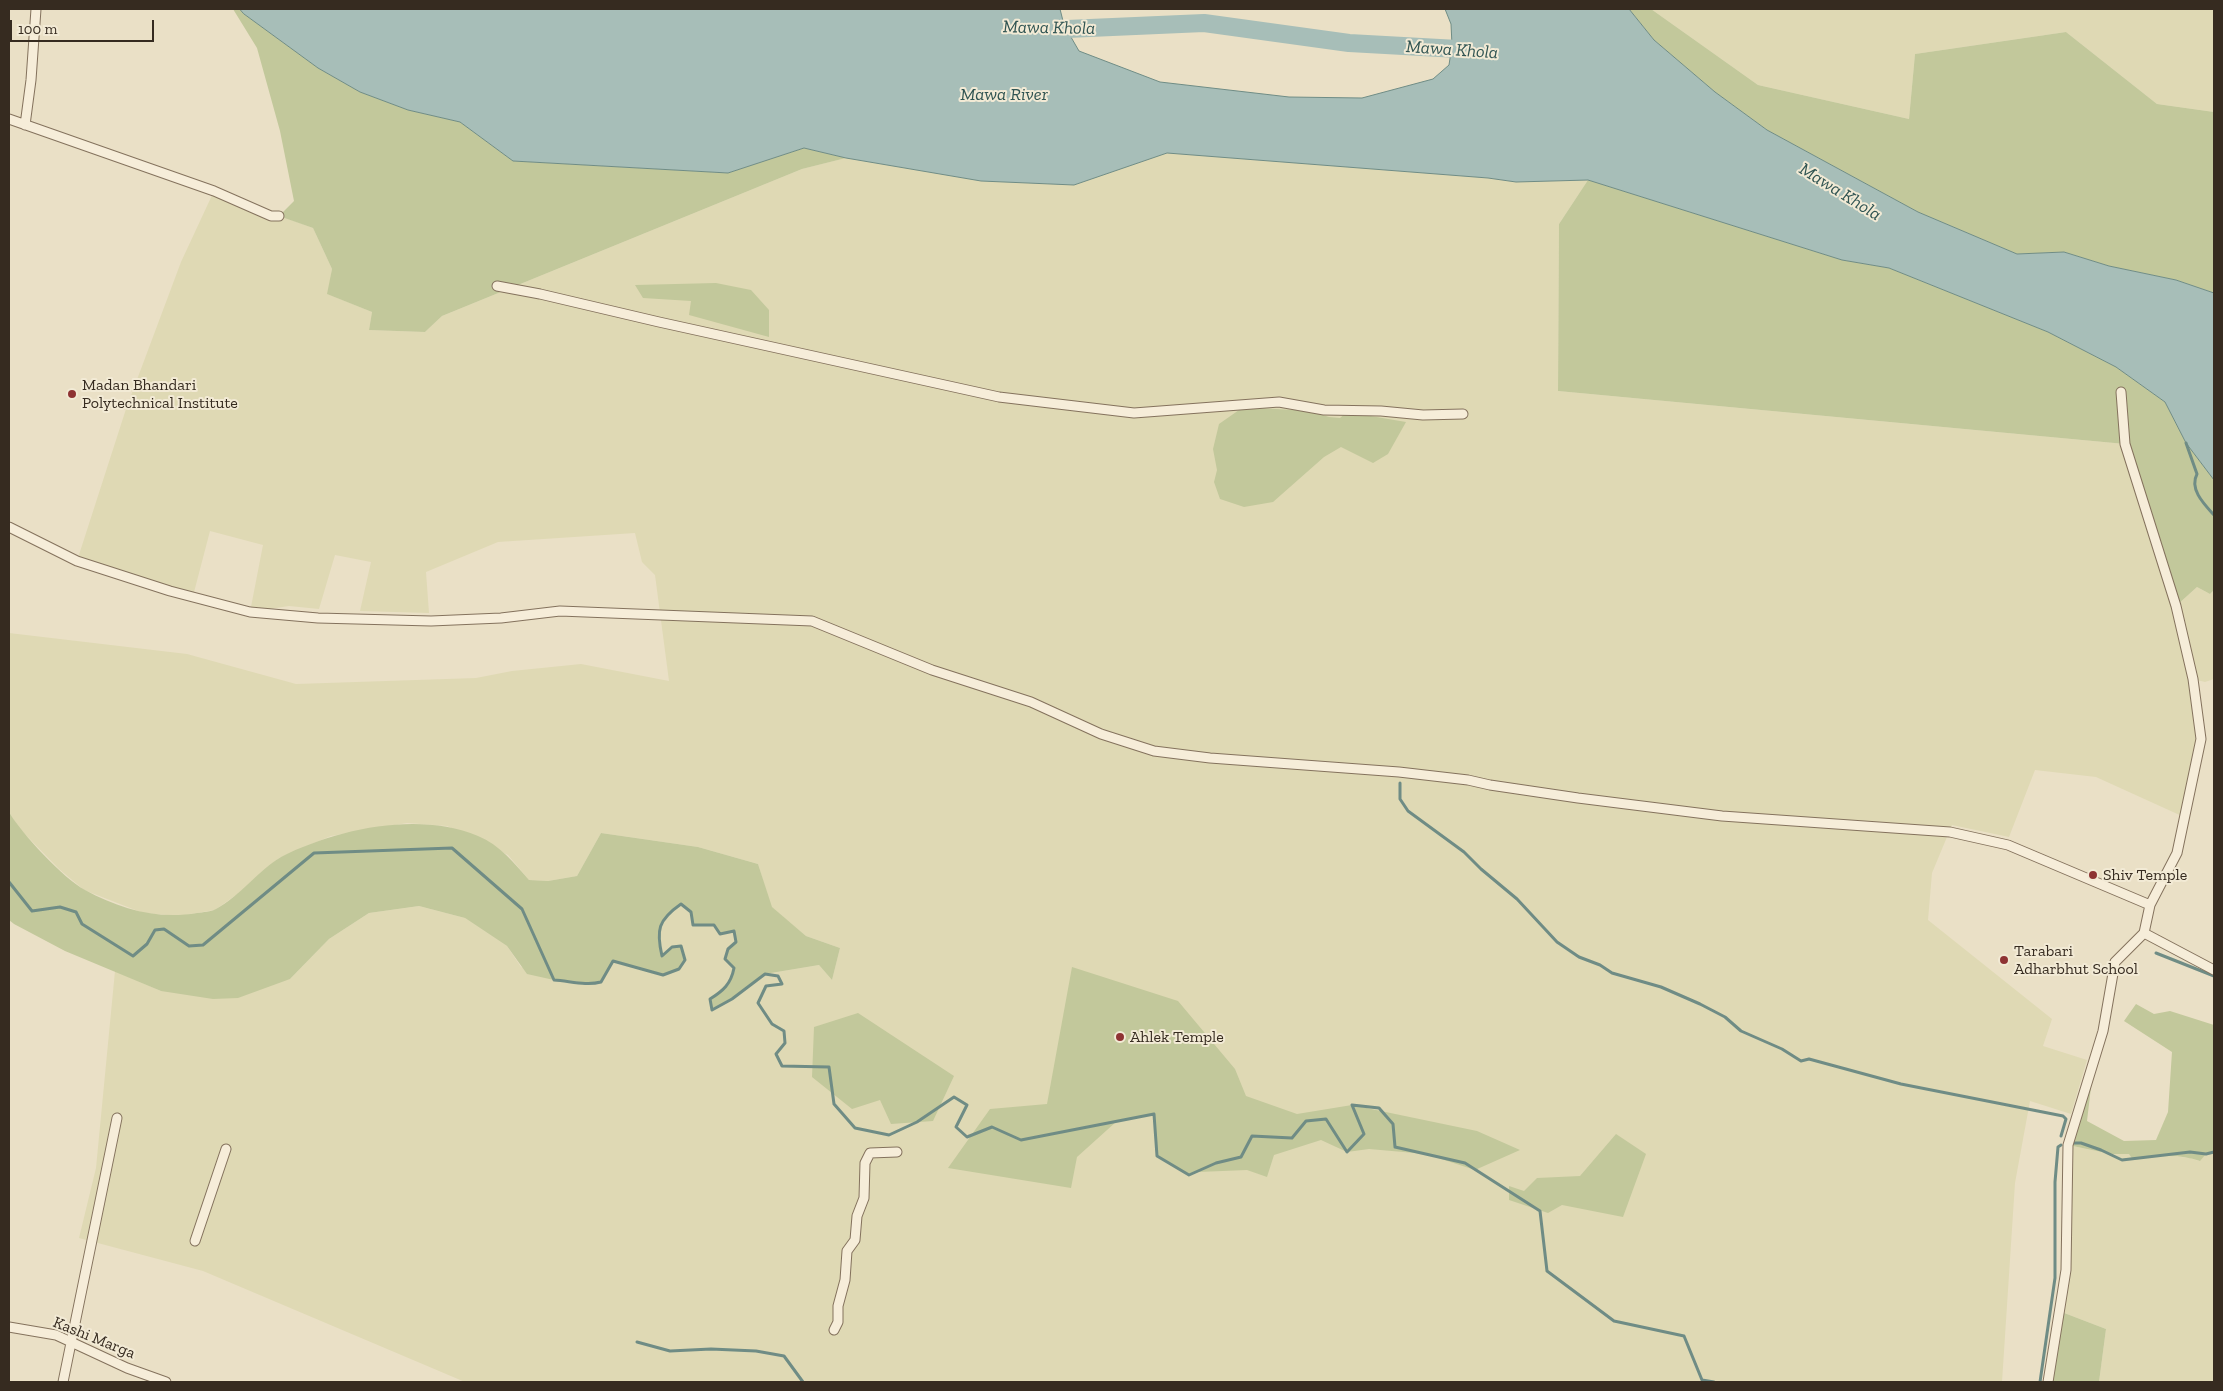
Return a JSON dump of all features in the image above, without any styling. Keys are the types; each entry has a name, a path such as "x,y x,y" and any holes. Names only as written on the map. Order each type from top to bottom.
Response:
{"street":[{"path":"25,125 31,80 36,9"},
{"path":"9,119 214,191 271,216 279,216"},
{"path":"496,286 540,294 999,397 1134,413 1279,402 1324,410 1381,411 1423,415 1463,414"},
{"path":"2048,1382 2066,1270 2068,1145 2103,1031 2115,962 2144,932 2150,905 2177,854 2201,739 2193,679 2176,606 2125,444 2120,392"},
{"path":"9,527 77,561 170,591 250,612 318,618 431,621 501,618 560,611 812,621 932,670 1031,702 1101,734 1154,751 1210,758 1400,772 1470,780 1490,785 1578,798 1722,816 1950,832 2008,845 2150,905"},
{"path":"2144,932 2214,970"},
{"path":"63,1382 117,1118"},
{"path":"195,1241 226,1150"},
{"path":"834,1330 838,1322 838,1306 845,1280 847,1250 855,1240 857,1216 864,1198 865,1164 870,1153 897,1152"},
{"name":"Kashi Marga","path":"9,1327 56,1335 127,1368 166,1382"}],"shaded area":[{"path":"1651,9 2214,9 2214,112 2157,104 2066,32 1915,54 1909,119 1758,85"},
{"path":"1167,153 1488,178 1516,182 1588,180 1559,224 1558,391 2125,444 2176,606 2197,587 2210,594 2214,590 2214,679 2205,682 2193,679 2201,739 2184,817 2096,777 2035,770 2009,837 1952,825 1932,873 1928,920 2052,1019 2043,1046 2087,1060 2071,1114 2030,1101 2015,1183 2002,1382 465,1382 203,1271 79,1238 96,1168 115,971 161,991 290,979 329,939 369,913 419,906 465,918 507,946 521,967 554,980 574,981 590,985 601,982 613,961 629,964 662,956 658,937 662,920 669,912 681,904 691,912 693,925 714,925 734,931 736,942 728,949 734,968 732,979 723,991 710,999 732,999 765,974 819,965 832,980 840,948 806,936 771,907 758,864 698,847 601,833 577,876 548,881 529,880 508,855 447,826 407,823 331,836 279,858 243,890 215,910 179,916 143,913 84,890 59,869 18,827 9,812 9,633 187,654 296,684 476,678 512,671 581,664 669,681 655,575 642,562 635,533 498,542 426,572 429,613 360,611 371,562 335,555 319,609 289,606 250,612 263,545 210,531 193,596 77,561 126,409 181,262 214,191 313,228 332,269 328,294 372,312 369,330 425,332 442,316 802,169 846,158 981,181 1074,185"},
{"path":"2068,1145 2111,1154 2129,1153 2133,1160 2163,1155 2199,1161 2206,1154 2214,1152 2214,1382 2099,1382 2106,1329 2059,1311 2066,1269"}],"green space":[{"path":"233,9 240,9 244,14 318,68 360,92 408,110 460,122 513,161 728,173 804,148 846,158 802,169 442,316 425,332 369,330 372,312 327,294 332,269 313,228 279,216 294,201 280,131 257,48"},
{"path":"1629,9 1651,9 1758,85 1909,119 1915,54 2066,32 2157,104 2214,112 2214,293 2176,280 2109,266 2064,252 2017,254 1918,212 1767,130 1715,92 1654,40"},
{"path":"1588,180 1842,260 1889,268 2048,332 2116,367 2165,402 2186,443 2214,480 2214,590 2210,594 2197,587 2176,606 2125,444 1558,391 1559,224"},
{"path":"716,283 751,290 769,310 769,337 689,315 691,301 643,298 635,285"},
{"path":"1258,408 1311,411 1329,417 1340,418 1347,412 1406,422 1388,454 1373,463 1341,447 1324,457 1273,502 1244,507 1220,499 1214,482 1217,470 1213,449 1219,424 1239,410"},
{"path":"9,812 23,832 44,855 76,884 112,903 154,914 182,915 214,910 233,898 265,868 281,857 327,838 352,831 404,824 430,825 455,829 478,836 493,844 529,880 548,881 577,876 601,833 698,847 758,864 772,907 806,936 840,948 832,980 819,965 765,974 732,999 712,1010 710,999 726,986 733,974 734,968 725,959 728,949 736,942 734,932 720,934 713,925 693,925 690,912 682,904 674,909 664,920 659,939 662,956 672,947 681,946 685,960 679,969 663,975 614,961 601,982 590,985 527,974 507,946 465,918 419,906 369,913 329,939 290,979 238,998 213,999 161,991 65,951 9,920"},
{"path":"1072,967 1178,1001 1235,1069 1246,1096 1297,1114 1352,1105 1477,1131 1520,1150 1475,1170 1426,1154 1369,1149 1347,1152 1321,1140 1274,1155 1267,1177 1247,1170 1198,1172 1189,1175 1157,1156 1154,1114 1117,1121 1077,1157 1071,1188 948,1168 990,1109 1047,1104"},
{"path":"2136,1004 2154,1014 2170,1011 2214,1025 2214,1152 2206,1154 2200,1161 2175,1156 2159,1156 2133,1160 2129,1154 2111,1154 2068,1145 2094,1062 2087,1121 2124,1141 2156,1140 2168,1112 2172,1052 2124,1021"},
{"path":"858,1013 954,1076 933,1121 891,1124 880,1100 852,1109 812,1077 814,1027"},
{"path":"1616,1134 1646,1154 1623,1217 1562,1205 1548,1213 1509,1200 1509,1186 1524,1191 1537,1178 1580,1176"},
{"path":"2059,1311 2106,1329 2099,1382 2048,1382"}],"water":[{"name":"Mawa River","path":"240,9 1060,9 1064,25 1079,51 1160,82 1289,97 1362,98 1433,79 1449,65 1452,45 1451,24 1445,9 1629,9 1654,40 1715,92 1767,130 1918,212 2017,254 2064,252 2109,266 2176,280 2214,293 2214,480 2186,443 2165,402 2116,367 2048,332 1889,268 1842,260 1588,180 1516,182 1488,178 1167,153 1074,185 981,181 846,158 804,148 728,173 513,161 460,122 408,110 360,92 318,68 244,14"}],"waterway":[{"name":"Mawa Khola","path":"1044,30 1204,23 1349,43 1476,50"},
{"path":"2186,443 2197,474 2195,480 2196,491 2214,515"},
{"path":"1400,783 1400,799 1408,811 1464,852 1517,899 1557,942 1579,957 1600,965 1612,973 1661,987 1700,1004 1725,1017 1741,1031 1782,1049 1801,1061 1809,1059 1901,1084 2063,1116 2066,1119 2061,1136"},
{"path":"9,882 32,911 60,907 76,912 82,924 133,956 147,944 155,930 164,929 189,946 203,945 314,853 452,848 522,909 554,980 584,983 601,982 613,961 663,975 679,969 685,960 681,946 672,947 662,956 659,932 667,915 681,904 691,912 693,925 714,925 720,934 734,931 736,942 728,949 725,959 734,968 733,974 726,986 710,999 712,1010 732,999 765,974 778,976 782,984 766,986 758,1003 772,1024 784,1031 785,1043 776,1054 782,1066 829,1067 834,1104 855,1128 889,1135 917,1122 954,1097 967,1105 956,1127 967,1137 992,1127 1021,1140 1154,1114 1157,1156 1189,1175 1216,1163 1241,1157 1252,1136 1292,1138 1306,1121 1326,1119 1347,1152 1364,1134 1352,1105 1379,1108 1393,1124 1395,1147 1465,1163 1540,1211 1547,1271 1614,1321 1684,1336 1702,1380 1714,1382"},
{"path":"2156,953 2214,976"},
{"path":"2073,1143 2081,1143 2122,1160 2190,1152 2206,1154 2214,1152"},
{"path":"2040,1382 2055,1278 2055,1182 2058,1147 2061,1145"},
{"path":"637,1342 670,1351 711,1349 756,1351 784,1356 803,1382"}],"place":[{"name":"Madan Bhandari Polytechnical Institute","path":"72,394"},
{"name":"Shiv Temple","path":"2093,875"},
{"name":"Tarabari Adharbhut School","path":"2004,960"},
{"name":"Ahlek Temple","path":"1120,1037"}]}
